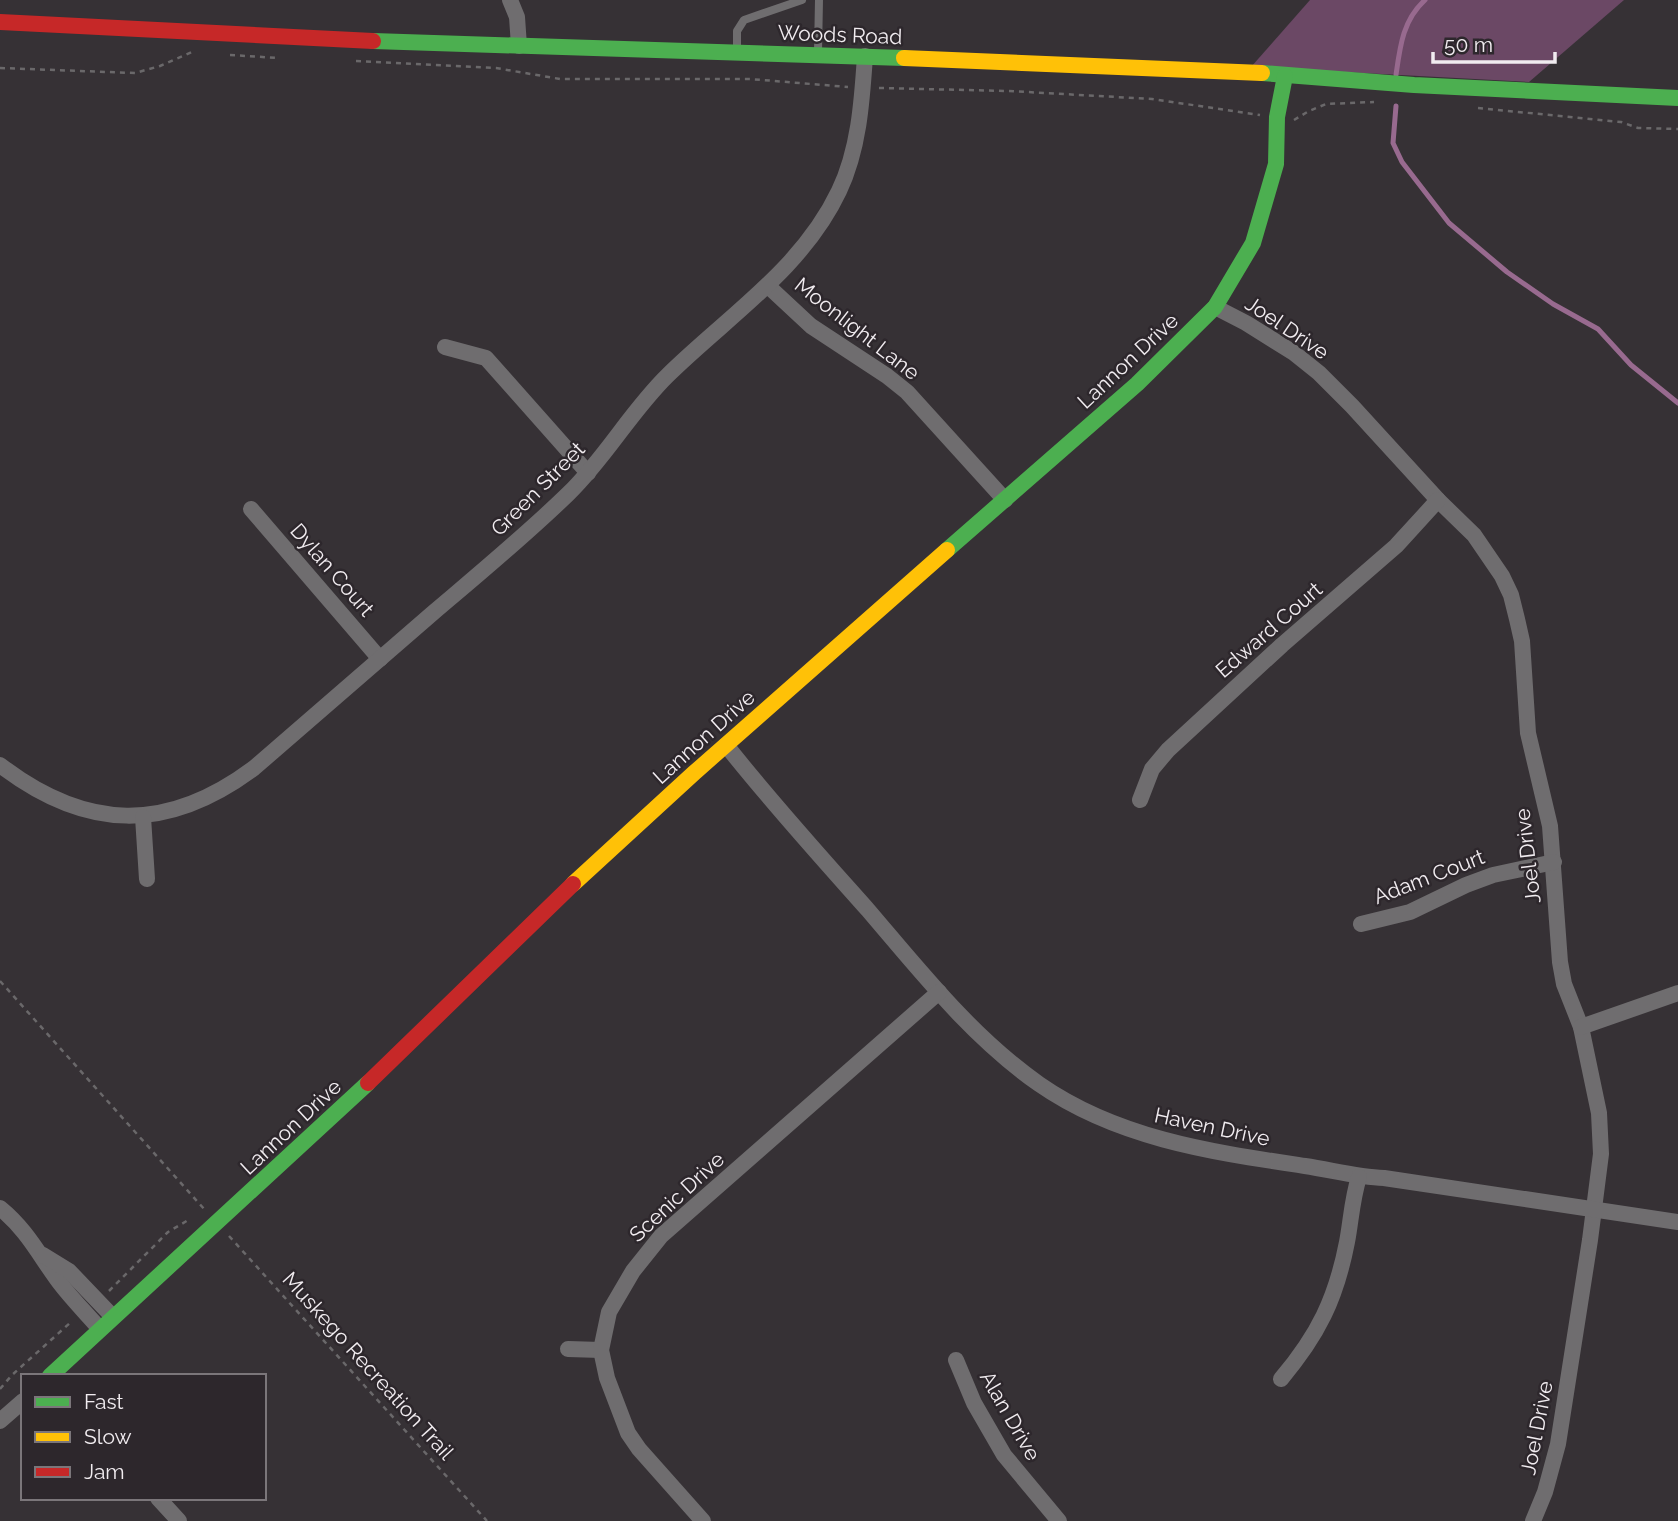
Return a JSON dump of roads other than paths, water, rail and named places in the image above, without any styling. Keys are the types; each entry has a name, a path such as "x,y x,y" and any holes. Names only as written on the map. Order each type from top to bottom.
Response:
{"street":[{"path":"510,0 517,17 519,46"},
{"name":"Woods Road","path":"0,22 303,38 865,56 1678,98"},
{"name":"Green Street","path":"143,817 207,799 254,768 511,547 589,472 666,377 768,286 809,241 840,190 856,138 862,105 865,56"},
{"name":"Lannon Drive","path":"52,1374 99,1328 315,1134 475,977 631,830 1136,384 1215,307 1253,243 1276,164 1277,117 1285,76"},
{"name":"Moonlight Lane","path":"768,286 811,326 887,376 906,392 1004,500"},
{"name":"Joel Drive","path":"1215,307 1284,347 1319,373 1438,500 1467,527 1490,555 1511,595 1522,641 1528,733 1550,826 1560,962 1564,985 1581,1027 1599,1113 1601,1154 1558,1444 1549,1479 1532,1521"},
{"path":"445,347 485,358 589,472"},
{"name":"Edward Court","path":"1139,800 1153,769 1168,750 1282,645 1396,546 1438,500"},
{"name":"Dylan Court","path":"251,509 380,659"},
{"name":"Haven Drive","path":"726,745 939,992 982,1038 1041,1085 1091,1113 1137,1132 1183,1146 1323,1168 1359,1177 1384,1178 1678,1222"},
{"path":"0,765 20,781 48,797 75,806 143,817 147,879"},
{"name":"Adam Court","path":"1361,924 1410,912 1493,875 1554,862"},
{"name":"Scenic Drive","path":"703,1521 628,1433 607,1378 601,1350 610,1312 633,1271 661,1236 939,992"},
{"path":"1581,1027 1678,993"},
{"path":"1281,1380 1308,1347 1333,1297 1343,1265 1359,1177"},
{"path":"0,1208 15,1220 43,1255 58,1282 99,1328"},
{"path":"43,1255 69,1271 113,1317"},
{"path":"568,1349 601,1350"},
{"name":"Alan Drive","path":"956,1360 974,1403 999,1446 1017,1473 1059,1521"},
{"path":"0,1421 21,1403"},
{"path":"160,1500 179,1521"}],"lane":[{"path":"737,52 737,32 744,20 802,0"},
{"path":"818,55 819,0"}],"waterway":[{"path":"1396,75 1407,25 1425,0"},
{"path":"1396,106 1393,143 1402,162 1449,223 1507,272 1553,304 1598,329 1631,365 1678,403"}]}
